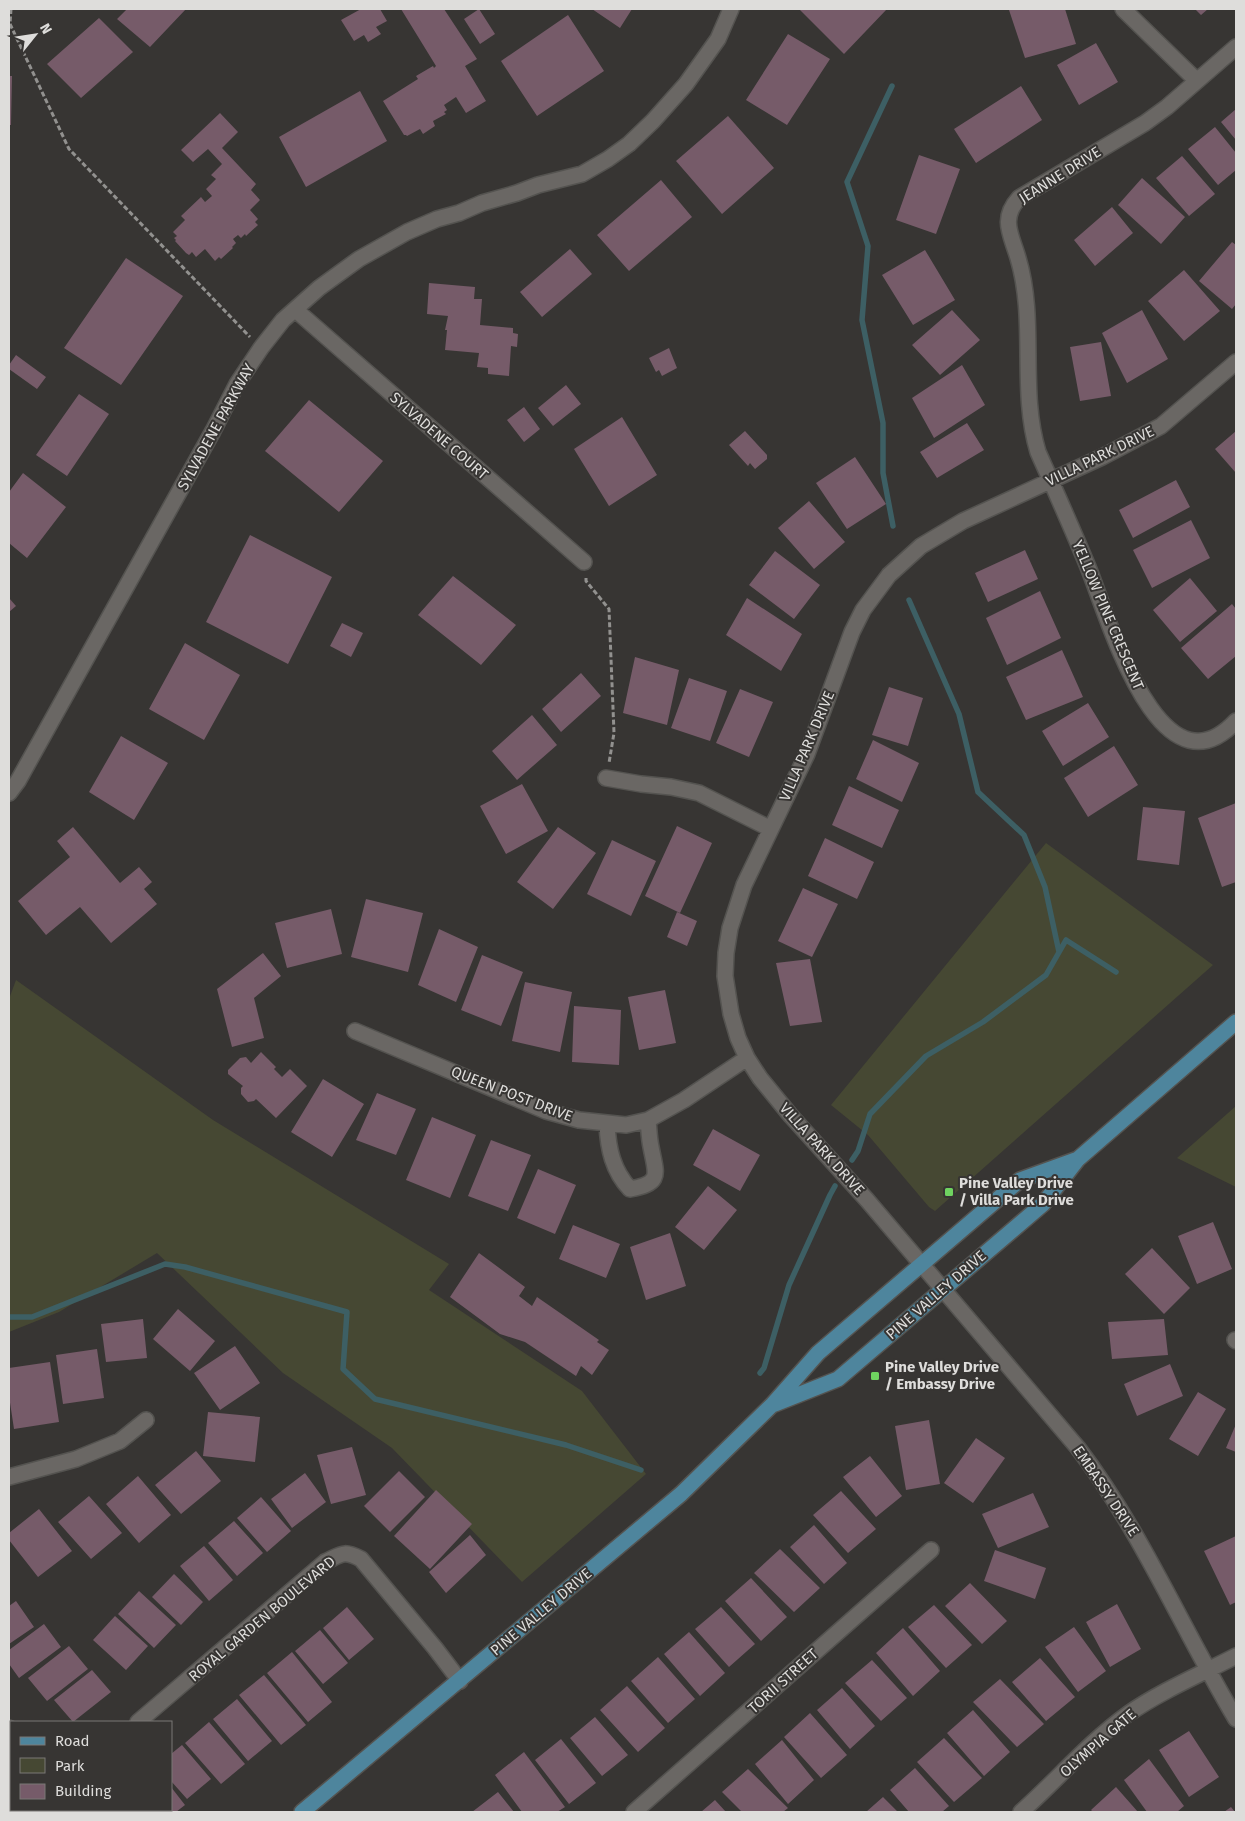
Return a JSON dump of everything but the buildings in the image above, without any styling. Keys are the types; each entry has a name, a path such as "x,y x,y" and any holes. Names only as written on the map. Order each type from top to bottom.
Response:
{"main road":[{"name":"PINE VALLEY DRIVE","path":"773,1404 838,1379 1043,1204 1078,1159 1236,1022"},
{"name":"PINE VALLEY DRIVE","path":"302,1812 681,1494 773,1404 818,1353 1020,1180 1078,1159"}],"street":[{"name":"SYLVADENE PARKWAY","path":"9,793 18,782 208,440 237,384 261,348 283,320 336,275 408,232 437,219 538,185 582,174 608,159 653,121 686,84 718,39 731,9"},
{"path":"1122,9 1196,80"},
{"name":"JEANNE DRIVE","path":"1050,480 1038,452 1029,412 1028,320 1018,258 1008,229 1009,213 1019,198 1144,123 1167,107 1236,47"},
{"name":"SYLVADENE COURT","path":"294,311 298,312 584,562"},
{"name":"VILLA PARK DRIVE","path":"921,1264 786,1109 760,1078 747,1058 738,1038 731,1014 725,976 730,928 737,905 807,754 852,632 863,610 889,575 903,560 937,536 963,521 1102,457 1161,426 1236,362"},
{"name":"YELLOW PINE CRESCENT","path":"1050,480 1089,568 1127,666 1137,688 1155,713 1171,732 1187,739 1201,742 1219,736 1236,721"},
{"path":"606,778 699,793 771,829"},
{"name":"QUEEN POST DRIVE","path":"355,1031 546,1111 579,1120 626,1126 648,1120 684,1100 747,1058"},
{"path":"607,1124 610,1153 623,1181 630,1189 647,1186 653,1180 656,1168 648,1120"},
{"name":"EMBASSY DRIVE","path":"921,1264 1099,1475 1150,1560 1236,1719"},
{"path":"9,1477 76,1459 120,1441 146,1420"},
{"name":"TORII STREET","path":"634,1812 931,1550"},
{"name":"ROYAL GARDEN BOULEVARD","path":"139,1721 325,1562 340,1554 348,1553 360,1559 435,1648 460,1681"},
{"name":"OLYMPIA GATE","path":"1021,1812 1094,1742 1128,1714 1236,1656"}],"path":[{"path":"11,9 10,24 69,149 261,348"},
{"path":"584,562 586,581 609,609 614,733 606,778"}],"green space":[{"path":"1046,843 1213,965 935,1211 929,1207 868,1135 831,1105"},
{"path":"16,980 213,1120 449,1264 429,1290 582,1391 646,1474 522,1582 392,1448 283,1373 157,1253 59,1312 9,1332 9,999"},
{"path":"1236,1106 1236,1187 1177,1158"}],"waterway":[{"path":"892,86 847,182 868,246 862,320 883,423 883,473 893,526"},
{"path":"909,600 959,714 978,792 1024,835 1045,887 1059,952"},
{"path":"852,1160 858,1151 870,1114 926,1056 983,1022 1046,975 1066,940 1116,972"},
{"path":"760,1373 764,1368 789,1285 835,1186"},
{"path":"9,1317 32,1317 165,1264 185,1267 347,1312 343,1369 375,1399 566,1445 641,1470"}],"place":[{"name":"Pine Valley Drive / Villa Park Drive","path":"949,1192"},
{"name":"Pine Valley Drive / Embassy Drive","path":"875,1376"}]}
